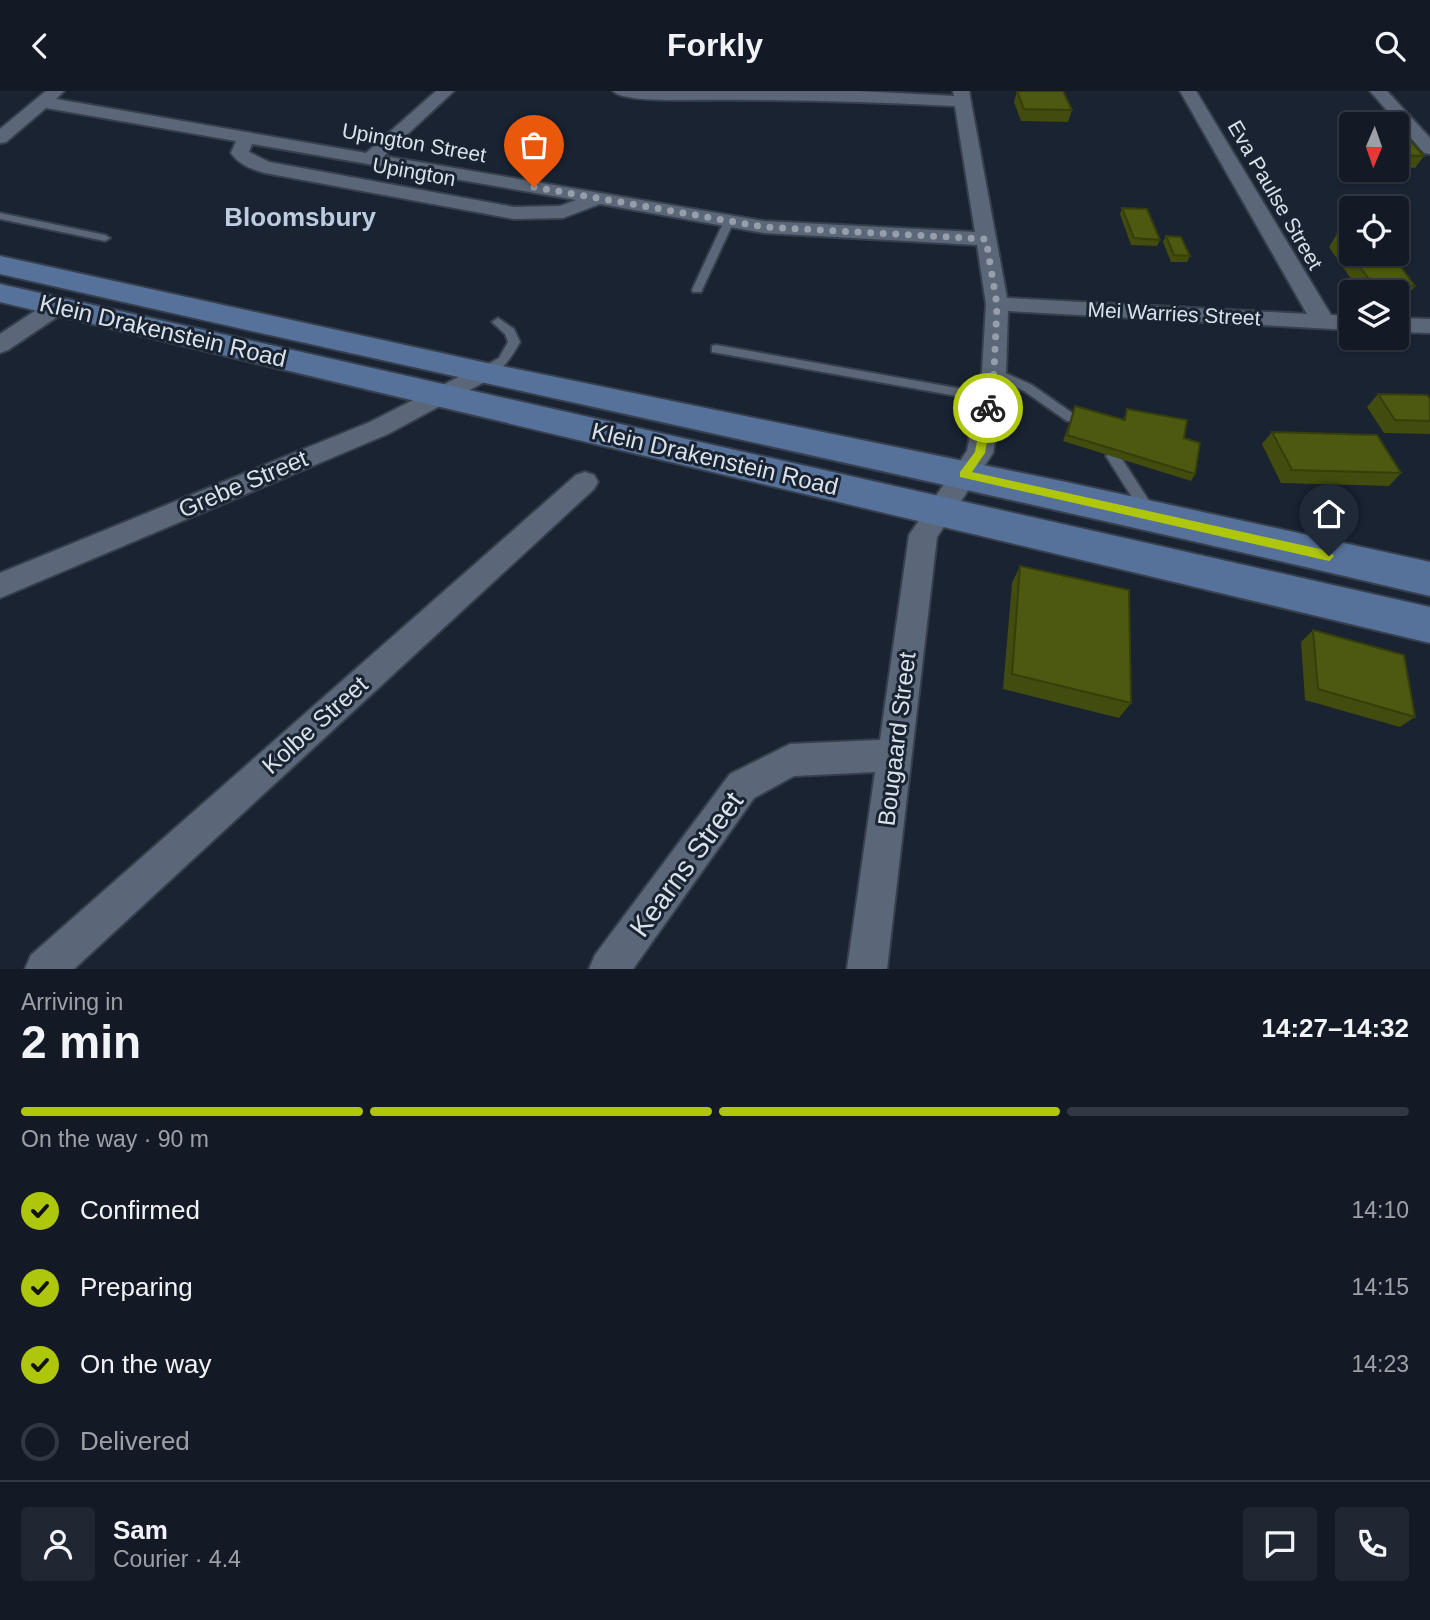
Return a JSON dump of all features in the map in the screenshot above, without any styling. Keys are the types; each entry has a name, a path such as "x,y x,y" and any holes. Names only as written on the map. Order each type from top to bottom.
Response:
{"main road":[{"name":"Klein Drakenstein Road","path":"0,264 482,373 964,474 1430,579"},
{"name":"Klein Drakenstein Road","path":"0,293 1430,625"}],"street":[{"path":"370,159 446,91"},
{"path":"621,91 665,95 962,96"},
{"name":"Eva Paulse Street","path":"1188,91 1323,321"},
{"path":"1378,91 1430,149"},
{"name":"Bougaard Street","path":"867,969 923,535 980,453 994,372 997,305 962,96"},
{"path":"0,138 50,97"},
{"name":"Upington Street","path":"50,97 246,137 764,227 986,239"},
{"name":"Upington","path":"246,137 240,153 249,161 265,167 514,213 563,212 599,198"},
{"name":"Mei Warries Street","path":"997,305 1339,322"},
{"path":"0,345 58,306"},
{"path":"1409,325 1430,326"},
{"name":"Grebe Street","path":"0,586 379,428 482,373"},
{"name":"Kolbe Street","path":"44,969 585,482"},
{"name":"Kearns Street","path":"609,969 742,786 790,760 895,755"}],"lane":[{"path":"0,216 105,238"},
{"path":"697,290 729,221"},
{"path":"482,373 505,361 514,342 510,332 498,322"},
{"path":"716,349 990,398"},
{"path":"994,372 1028,388 1071,418"},
{"path":"1113,456 1151,516"}],"building":[{"path":"1017,91 1063,91 1072,110 1024,109"},
{"path":"1409,139 1424,156 1409,155"},
{"path":"1122,208 1147,209 1160,240 1134,238"},
{"path":"1166,236 1181,237 1190,256 1174,255"},
{"path":"1360,266 1400,266 1415,286 1409,286 1409,280 1369,280"},
{"path":"1378,394 1427,395 1430,399 1430,421 1395,420"},
{"path":"1075,406 1125,420 1127,409 1187,420 1184,438 1200,443 1195,474 1067,435"},
{"path":"1272,432 1377,435 1401,473 1292,470"},
{"path":"1020,566 1129,590 1131,703 1012,674"},
{"path":"1313,630 1404,655 1415,717 1318,689"}],"way so far":[{"path":"534,187 764,227 986,239 997,305 994,372 988,408"}],"district":[{"name":"Bloomsbury","path":"300,217"}],"route":[{"path":"988,408 980,453 964,474 1329,556"}]}
